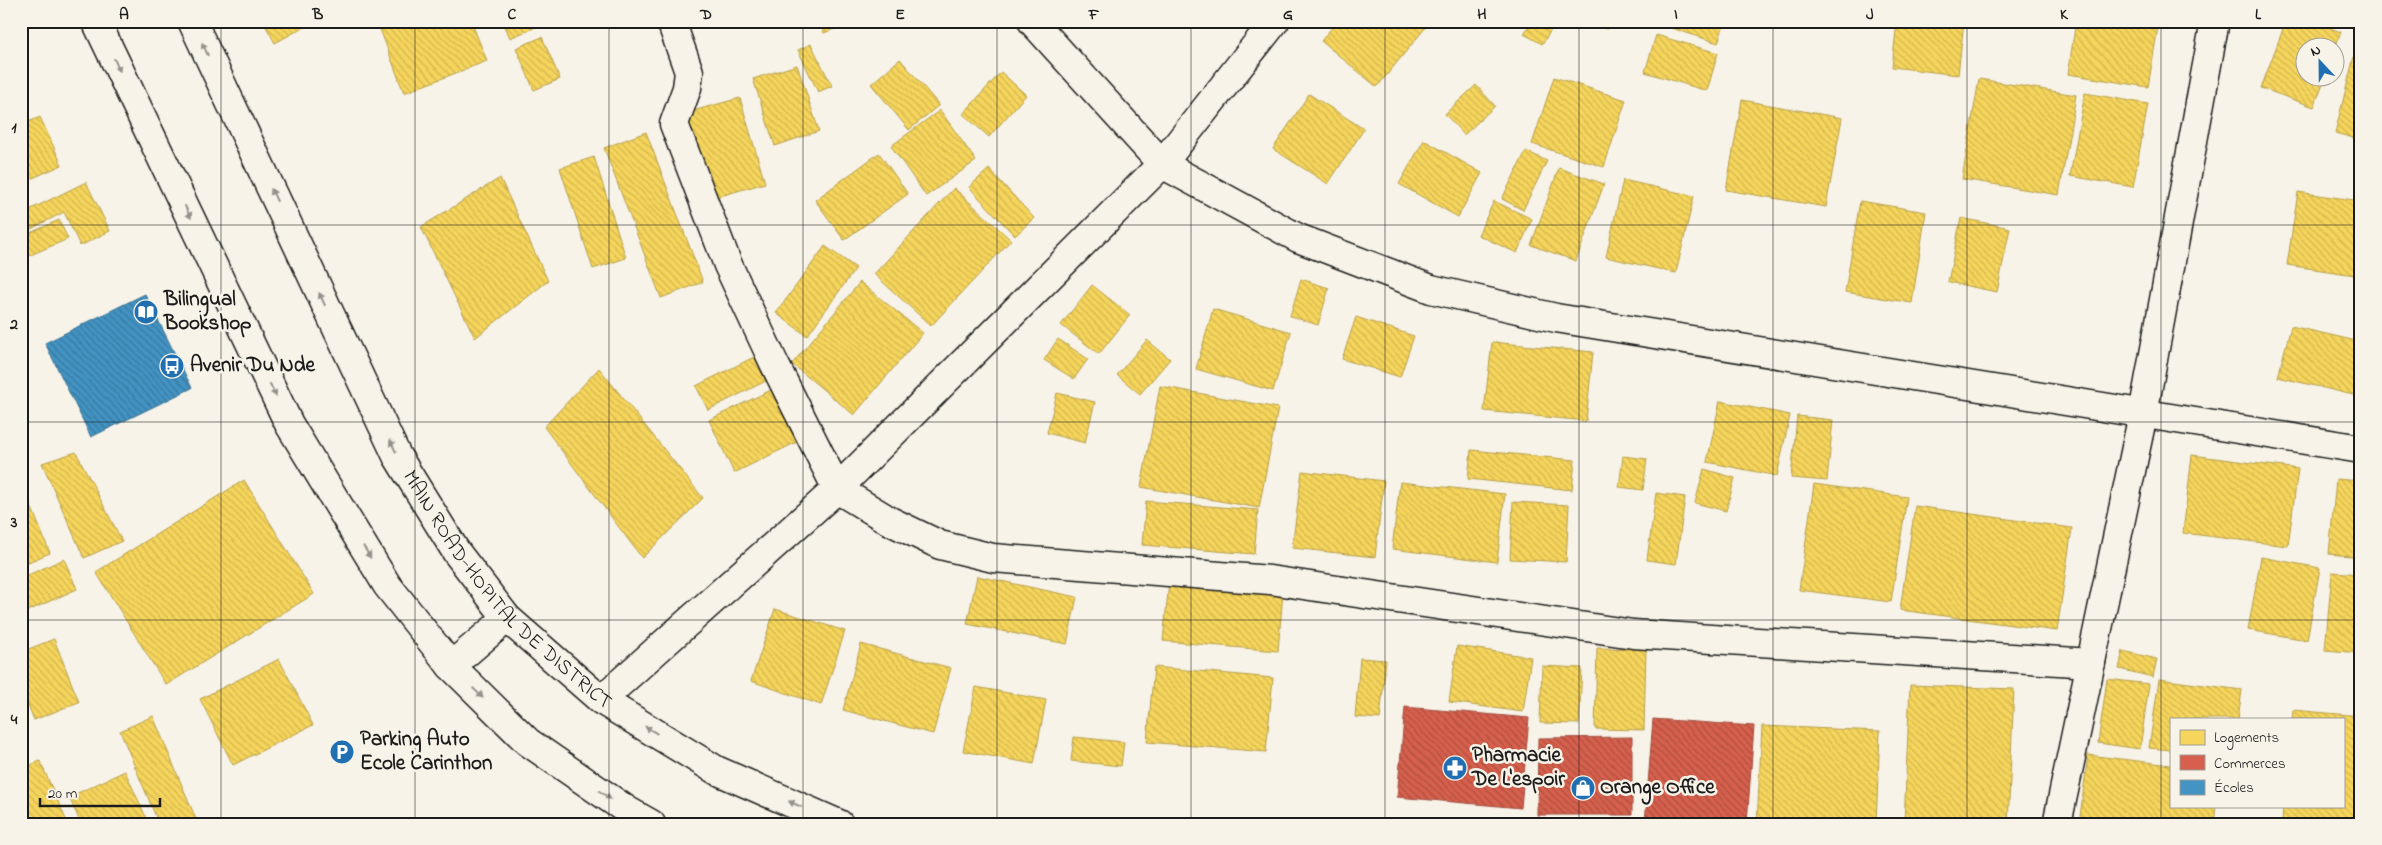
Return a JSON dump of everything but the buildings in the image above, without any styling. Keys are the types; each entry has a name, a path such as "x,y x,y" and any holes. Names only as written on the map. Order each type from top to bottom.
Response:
{"street":[{"path":"96,21 289,424 387,585 451,666 528,742 628,811 651,824"},
{"name":"MAIN ROAD-HOPITAL DE DISTRICT","path":"192,21 397,456 457,553 507,618 601,700 716,770 840,824"},
{"path":"671,21 689,72 687,88 674,124 728,265 774,364 837,489 890,521 940,545 993,558 1270,580 1633,634 2091,663"},
{"path":"1032,21 1162,164 1298,238 1431,289 1556,318 2361,449"},
{"path":"601,700 837,489 1162,164 1275,21"},
{"path":"2057,824 2143,414 2215,21"},
{"path":"451,666 507,618"}],"place":[{"name":"Bilingual Bookshop","path":"146,312"},
{"name":"Avenir Du Nde","path":"172,366"},
{"name":"Parking Auto Ecole Carinthon","path":"342,752"},
{"name":"Pharmacie De L'espoir","path":"1455,768"},
{"name":"Orange Office","path":"1583,788"}]}
